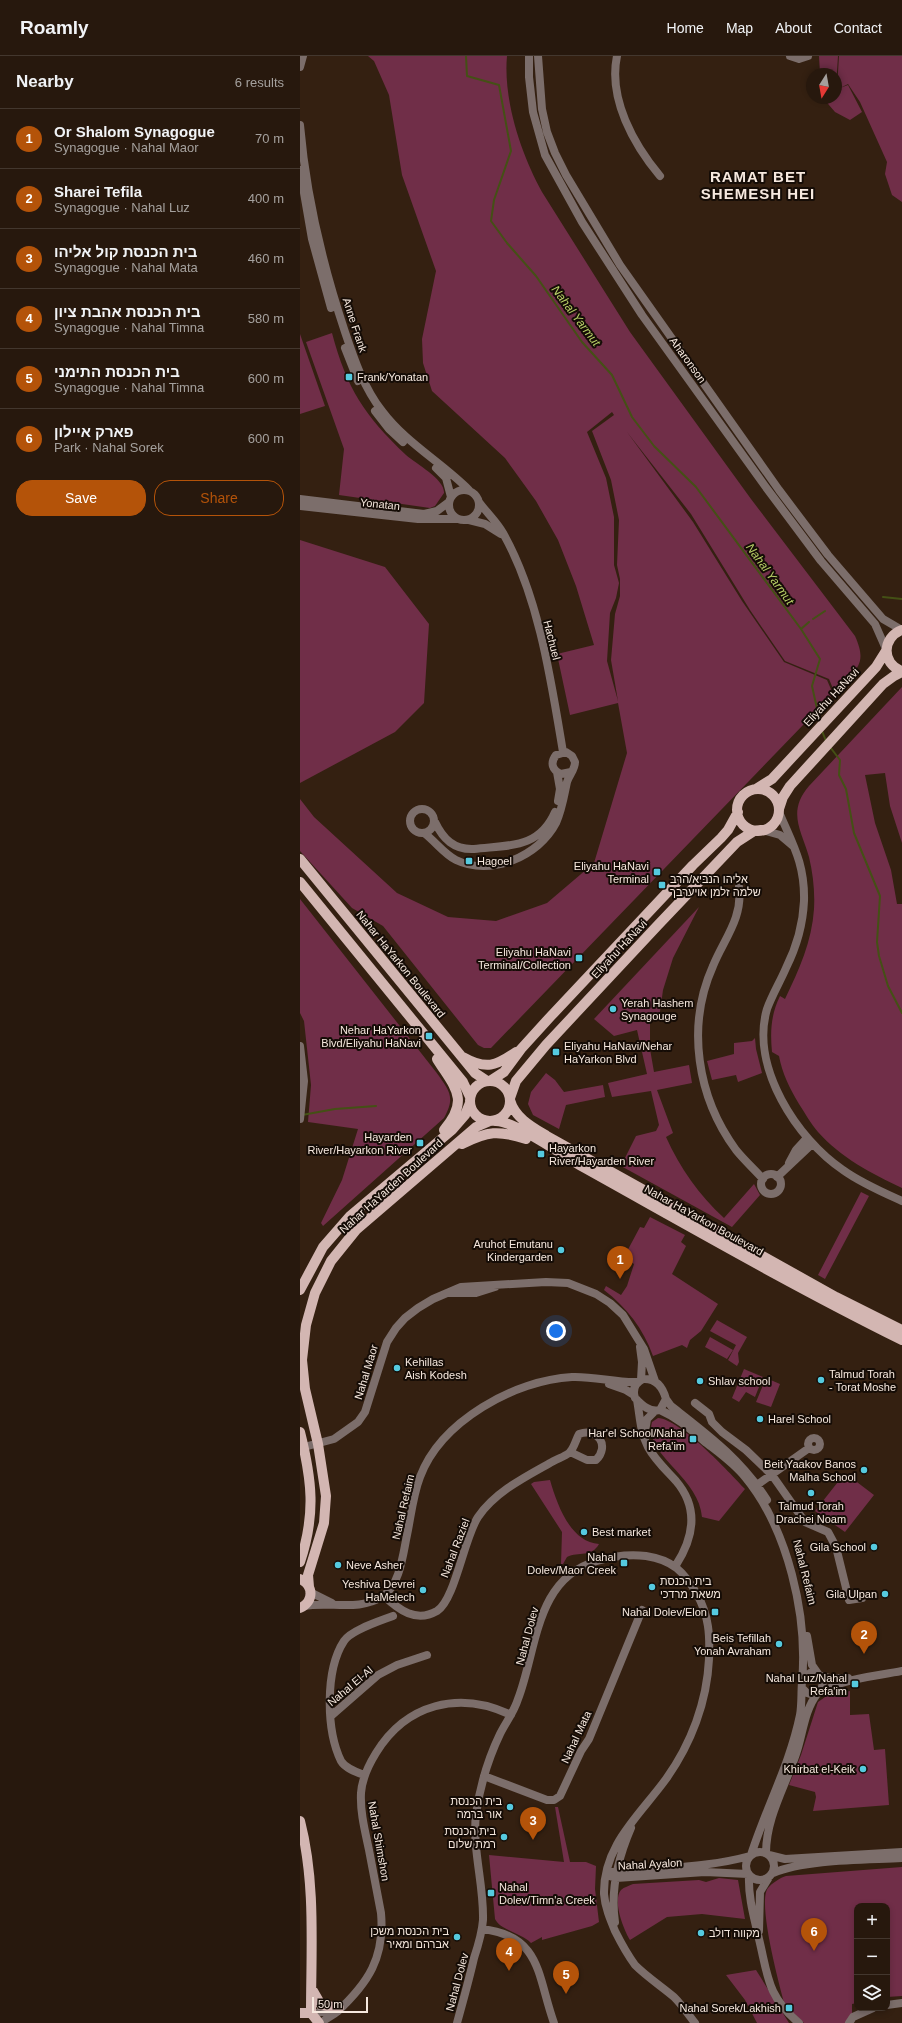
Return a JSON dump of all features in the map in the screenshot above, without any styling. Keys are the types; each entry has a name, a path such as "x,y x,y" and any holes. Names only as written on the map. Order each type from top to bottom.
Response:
{"main road":[{"name":"Eliyahu HaNavi","path":"756,789 767,784 868,676 882,660 890,638 902,630"},
{"path":"779,811 778,803 774,795 766,790 756,789 750,791 742,797 739,802 738,812 741,821 746,826 755,830 762,830 775,822 779,811 786,791 801,772 883,684 902,671 890,662 886,650"},
{"name":"Eliyahu HaNavi","path":"489,1081 504,1072 521,1049 693,865 721,838 728,830 738,812"},
{"name":"Eliyahu HaNavi","path":"510,1099 516,1081 546,1045 648,936 734,845 750,834 762,830"},
{"name":"Nahar HaYarkon Boulevard","path":"300,859 456,1051 475,1073 489,1081"},
{"path":"300,882 463,1082 470,1100 471,1110 477,1117 493,1121 506,1114 510,1099 502,1085 489,1081 476,1086 470,1100"},
{"path":"416,1025 456,1089 459,1099 458,1108 452,1121 428,1150"},
{"path":"456,1051 470,1061 490,1066 503,1061 521,1049"},
{"name":"Nahar HaYarkon Boulevard","path":"510,1099 514,1111 519,1116 547,1136 836,1297 902,1330"},
{"name":"Nahar HaYarden Boulevard","path":"300,1290 317,1257 350,1216 460,1122 470,1100"},
{"name":"Nahar HaYarkon Boulevard","path":"493,1121 511,1125 832,1305 902,1340"},
{"name":"Nahar HaYarden Boulevard","path":"301,1608 310,1599 308,1575 321,1537 325,1510 325,1484 318,1444 305,1389 302,1360 306,1325 316,1290 331,1261 356,1230 476,1126 493,1121"},
{"path":"449,1150 478,1136 494,1132 507,1133 543,1144"},
{"path":"300,1432 309,1471 312,1498 300,1562"},
{"path":"300,1550 306,1535"},
{"path":"300,1579 310,1589"},
{"path":"300,1821 306,1854 313,1916 311,1985 312,2014"},
{"path":"311,1985 315,1998 321,2005 340,2007"},
{"path":"300,2013 312,2014 321,2023"}],"street":[{"path":"300,67 303,56"},
{"name":"Aharonson","path":"529,56 529,77 533,112 545,155 582,222 642,315 765,486 821,561 875,624 886,650"},
{"name":"Aharonson","path":"538,56 542,109 555,153 566,175 620,265 779,490 828,555 883,619 902,630"},
{"path":"618,56 616,78 621,109 637,144 660,176"},
{"path":"790,56 799,59 808,56"},
{"name":"Anne Frank","path":"300,125 318,237 336,303 359,370 374,399 393,425 469,490"},
{"name":"Anne Frank","path":"300,170 312,239 330,305 351,366 376,414 401,440 443,473 449,484 450,500"},
{"path":"469,520 478,513 479,502 475,494 469,490 458,491 450,500 450,511 458,519 485,524 506,538"},
{"name":"Yonatan","path":"300,499 424,514 437,511 450,500"},
{"name":"Hachuel","path":"479,502 506,538 520,568 541,638 553,691 563,752"},
{"name":"Yonatan","path":"300,506 418,519 458,519"},
{"path":"563,752 570,754 574,759 575,766 571,772 560,814 553,828 536,847 516,859 495,865 465,863 448,855 424,833 413,828 410,820 413,813 419,809 427,809 433,814 435,822 446,840 460,848 466,849 521,844 530,841 546,828 555,812 560,789 557,772 552,762 556,755 563,752"},
{"path":"557,772 564,775 571,772"},
{"path":"779,811 802,867 803,914 797,939 787,966 767,1010 764,1041 766,1058 777,1090 810,1141 851,1175 902,1201"},
{"path":"424,833 431,829 435,822"},
{"path":"762,830 780,835 794,847"},
{"path":"739,887 739,905 734,924 713,964 704,989 698,1024 698,1051 706,1087 720,1124 736,1150 763,1179"},
{"path":"300,1046 304,1081 300,1119"},
{"path":"777,1177 810,1141"},
{"path":"770,1175 777,1177 780,1182 780,1187 776,1192 772,1194 763,1190 761,1184 763,1179 770,1175"},
{"name":"Nahal Maor","path":"304,1447 318,1444 342,1434 358,1422 365,1412 387,1342 396,1328 405,1318 418,1308 445,1293 476,1293 498,1286 546,1282 568,1283 582,1288 610,1303 623,1315 646,1353 655,1381"},
{"name":"Nahal Maor","path":"639,1343 642,1362 640,1381"},
{"name":"Nahal Refaim","path":"384,1596 395,1581 402,1562 420,1476 440,1444 457,1427 475,1413 512,1391 545,1380 587,1377 640,1381"},
{"name":"Nahal Refaim","path":"587,1377 618,1386 636,1398"},
{"path":"645,1439 646,1422 666,1399 663,1390 655,1381 646,1379 640,1381 635,1387 639,1421 645,1439 651,1452 681,1488 691,1506 692,1518 690,1538 676,1565 704,1606 709,1629 708,1672 698,1718 678,1761 633,1822 622,1833 612,1852 606,1875 605,1900 609,1917 622,1945 636,1966 674,1998 695,2023"},
{"path":"636,1398 643,1406 658,1410"},
{"name":"Nahal Refaim","path":"666,1399 671,1406 724,1449 749,1473 781,1526 791,1555 801,1597 810,1658 820,1676"},
{"path":"695,1403 709,1414 712,1422 722,1432 746,1450 772,1475 805,1522 828,1532 833,1539 849,1600 862,1598"},
{"name":"Nahal Refaim","path":"658,1410 672,1417 720,1453 745,1477 767,1510 783,1547 796,1598 803,1645 800,1715 790,1752 751,1855"},
{"path":"757,1485 809,1448"},
{"name":"Nahal Raziel","path":"384,1596 406,1614 421,1616 439,1610 450,1594 466,1544 479,1517 502,1493 570,1452"},
{"name":"Nahal Dolev","path":"457,2023 482,1929 483,1899 475,1831 477,1808 490,1756 511,1715 528,1673 544,1609 557,1587 568,1576 591,1562 611,1556 627,1555 650,1557 676,1565"},
{"path":"310,1589 335,1604"},
{"path":"301,1608 315,1604 358,1605 384,1596"},
{"name":"Nahal Mata","path":"484,1776 547,1800 554,1800 560,1796 581,1751 589,1740 642,1610"},
{"path":"364,1775 345,1766 341,1761 334,1738 329,1699 330,1684 344,1640 362,1628 393,1616"},
{"name":"Nahal El-Al","path":"331,1716 378,1675 397,1665 427,1655"},
{"path":"857,1679 830,1678 810,1673 802,1684 810,1695 857,1679 902,1671"},
{"path":"759,1938 760,1892 770,1876 774,1864 768,1854 768,1828 796,1754 810,1703 819,1693 823,1682 820,1676"},
{"name":"Nahal Shimshon","path":"321,2023 336,2012 362,1986 376,1962 382,1930 375,1877 361,1812 361,1791 364,1775 372,1759 388,1735 405,1719 423,1710 446,1704 464,1702 492,1707 511,1715"},
{"path":"616,1932 612,1900 616,1874 622,1849 633,1822"},
{"path":"799,2023 786,2012 771,1989 759,1938 752,1916 746,1864 751,1855 758,1852 785,1859 902,1852"},
{"name":"Nahal Ayalon","path":"606,1875 711,1864 751,1855"},
{"path":"748,1874 758,1881 785,1868 806,1864 902,1858"},
{"name":"Nahal Ayalon","path":"616,1874 705,1872 748,1874"},
{"path":"482,1929 504,1933 513,1937 529,1950 538,1969 554,2023"},
{"path":"890,2005 902,2003"},
{"path":"312,2014 340,2007"},
{"path":"849,2023 853,2016 866,2011"}],"shaded area":[{"path":"368,56 507,56 506,73 515,126 527,161 542,192 630,332 751,499 855,636 859,646 860,661 857,667 853,673 834,691 829,679 785,661 750,610 691,514 627,432 693,522 742,601 784,662 827,680 833,694 491,1048 484,1048 478,1045 383,926 352,908 300,851 300,799 314,817 397,893 448,917 496,921 547,903 594,863 627,753 618,703 570,715 557,654 594,645 576,586 558,540 536,501 505,458 432,391 423,363 422,339 436,271 402,175 389,95 374,61","holes":["612,412 614,415 592,431 611,480 619,520 617,565 620,579 620,596 615,614 611,660 618,701 607,661 610,613 616,598 619,583 614,565 614,517 606,478 587,432"]},
{"path":"819,56 838,56 837,68 820,68"},
{"path":"839,56 902,56 902,202 892,195 885,174 887,162 860,102 848,84 842,87 842,68 838,68"},
{"path":"848,85 862,112 850,120 835,112 828,104 842,104 842,87"},
{"path":"332,333 351,386 368,414 391,441 440,482 444,493 435,506 430,508 339,495 344,449 306,342"},
{"path":"300,334 325,406 300,414"},
{"path":"300,540 385,567 429,624 424,703 395,732 300,783"},
{"path":"902,687 902,843 890,806 885,773 865,775 875,823 891,870 897,904 902,904 902,1188 879,1177 846,1157 818,1132 792,1093 784,1075 779,1056 772,1052 771,1037 773,1016 777,1003 780,996 785,999 795,977 808,944 813,921 813,876 797,813 802,795"},
{"path":"300,899 436,1072 447,1089 450,1099 448,1111 444,1118 323,1226 321,1223 342,1180 358,1129 308,1122 311,1085 304,1021 300,1013"},
{"path":"699,907 673,958 663,990 659,1019 650,1018 650,1049 654,1072 689,1065 692,1083 657,1090 673,1133 666,1137 677,1160 698,1190 724,1218 754,1184 760,1195 732,1227 621,1166 636,1136 656,1131 659,1125 651,1091 612,1097 608,1083 647,1074 637,1030 614,1036 594,1019"},
{"path":"755,1038 762,1073 738,1082 736,1075 712,1080 707,1061 734,1054 734,1043 752,1041"},
{"path":"546,1073 555,1080 564,1092 603,1085 605,1097 566,1105 559,1129 533,1115 528,1104 531,1092"},
{"path":"861,1192 869,1196 825,1279 818,1275"},
{"path":"650,1217 685,1235 681,1242 686,1246 672,1274 718,1304 701,1331 690,1340 687,1348 682,1345 653,1356 644,1336 633,1319 620,1304 604,1290 606,1286 621,1295 627,1286 634,1264 624,1257 640,1227 644,1228"},
{"path":"717,1320 747,1337 738,1353 739,1362 737,1366 728,1360 736,1345 710,1331"},
{"path":"710,1337 733,1350 727,1359 705,1347"},
{"path":"744,1369 763,1377 755,1397 746,1392 739,1402 732,1398"},
{"path":"766,1378 780,1384 771,1407 756,1402"},
{"path":"658,1418 679,1427 691,1436 745,1489 719,1521 702,1517 699,1502 692,1490 663,1456 656,1445 651,1434 652,1422"},
{"path":"845,1473 874,1495 845,1532 815,1511"},
{"path":"550,1480 566,1520 580,1537 589,1542 599,1544 589,1553 571,1555 567,1557 563,1564 561,1564 562,1532 531,1484 534,1482"},
{"path":"850,1691 850,1715 869,1714 874,1750 885,1749 889,1805 813,1811 816,1797 815,1792 789,1785 801,1755 818,1702 828,1695"},
{"path":"555,1807 558,1807 570,1862 586,1862 596,1866 595,1889 599,1922 592,1926 542,1940 542,1937 531,1943 501,1926 495,1919 489,1855 564,1862"},
{"path":"902,1867 902,1996 890,1997 890,1903 854,1903 854,2004 852,2004 852,2015 846,2023 804,2023 789,2009 784,2002 781,1992 770,1943 765,1909 765,1896 768,1888 776,1881 786,1876"},
{"path":"719,1878 738,1880 745,1919 702,1914 667,1917 630,1940 622,1923 618,1908 619,1895 622,1889 633,1884 699,1880 706,1882"},
{"path":"756,1970 789,2023 757,2023 745,2000 726,1975"}],"waterway":[{"name":"Nahal Yarmut","path":"466,56 467,76 499,85 511,151 494,200 491,221 507,243 536,276 582,342 612,375 632,417 654,446 696,487 801,629 820,659 812,686 820,722"},
{"path":"883,597 902,599"},
{"path":"813,619 825,611"},
{"path":"801,629 809,622"},
{"name":"Nahal Yarmut","path":"822,731 826,741"},
{"name":"Nahal Yarmut","path":"830,747 840,760 839,775 846,789 854,833 880,896 877,942 879,956 888,986 902,1013"},
{"path":"302,1115 335,1109 376,1106"}],"place":[{"name":"Frank/Yonatan","path":"349,377"},
{"name":"Hagoel","path":"469,861"},
{"name":"Eliyahu HaNavi Terminal","path":"657,872"},
{"name":"אליהו הנביא/הרב שלמה זלמן אויערבך","path":"662,885"},
{"name":"Eliyahu HaNavi Terminal/Collection","path":"579,958"},
{"name":"Yerah Hashem Synagouge","path":"613,1009"},
{"name":"Nehar HaYarkon Blvd/Eliyahu HaNavi","path":"429,1036"},
{"name":"Eliyahu HaNavi/Nehar HaYarkon Blvd","path":"556,1052"},
{"name":"Hayarden River/Hayarkon River","path":"420,1143"},
{"name":"Hayarkon River/Hayarden River","path":"541,1154"},
{"name":"Aruhot Emutanu Kindergarden","path":"561,1250"},
{"name":"Or Shalom Synagogue","path":"620,1279"},
{"name":"Kehillas Aish Kodesh","path":"397,1368"},
{"name":"Talmud Torah - Torat Moshe","path":"821,1380"},
{"name":"Shlav school","path":"700,1381"},
{"name":"Harel School","path":"760,1419"},
{"name":"Har'el School/Nahal Refa'im","path":"693,1439"},
{"name":"Beit Yaakov Banos Malha School","path":"864,1470"},
{"name":"Talmud Torah Drachei Noam","path":"811,1493"},
{"name":"Best market","path":"584,1532"},
{"name":"Gila School","path":"874,1547"},
{"name":"Nahal Dolev/Maor Creek","path":"624,1563"},
{"name":"Neve Asher","path":"338,1565"},
{"name":"בית הכנסת משאת מרדכי","path":"652,1587"},
{"name":"Yeshiva Devrei HaMelech","path":"423,1590"},
{"name":"Gila Ulpan","path":"885,1594"},
{"name":"Nahal Dolev/Elon","path":"715,1612"},
{"name":"Beis Tefillah Yonah Avraham","path":"779,1644"},
{"name":"Sharei Tefila","path":"864,1654"},
{"name":"Nahal Luz/Nahal Refa'im","path":"855,1684"},
{"name":"Khirbat el-Keik","path":"863,1769"},
{"name":"בית הכנסת אור ברמה","path":"510,1807"},
{"name":"בית הכנסת רמת שלום","path":"504,1837"},
{"name":"בית הכנסת קול אליהו","path":"533,1840"},
{"name":"Nahal Dolev/Timn'a Creek","path":"491,1893"},
{"name":"מקווה דולב","path":"701,1933"},
{"name":"בית הכנסת משכן אברהם ומאיר","path":"457,1937"},
{"name":"פארק איילון","path":"814,1951"},
{"name":"בית הכנסת אהבת ציון","path":"509,1971"},
{"name":"בית הכנסת התימני","path":"566,1994"},
{"name":"Nahal Sorek/Lakhish","path":"789,2008"}],"district":[{"name":"RAMAT BET SHEMESH HEI","path":"758,184"}]}
